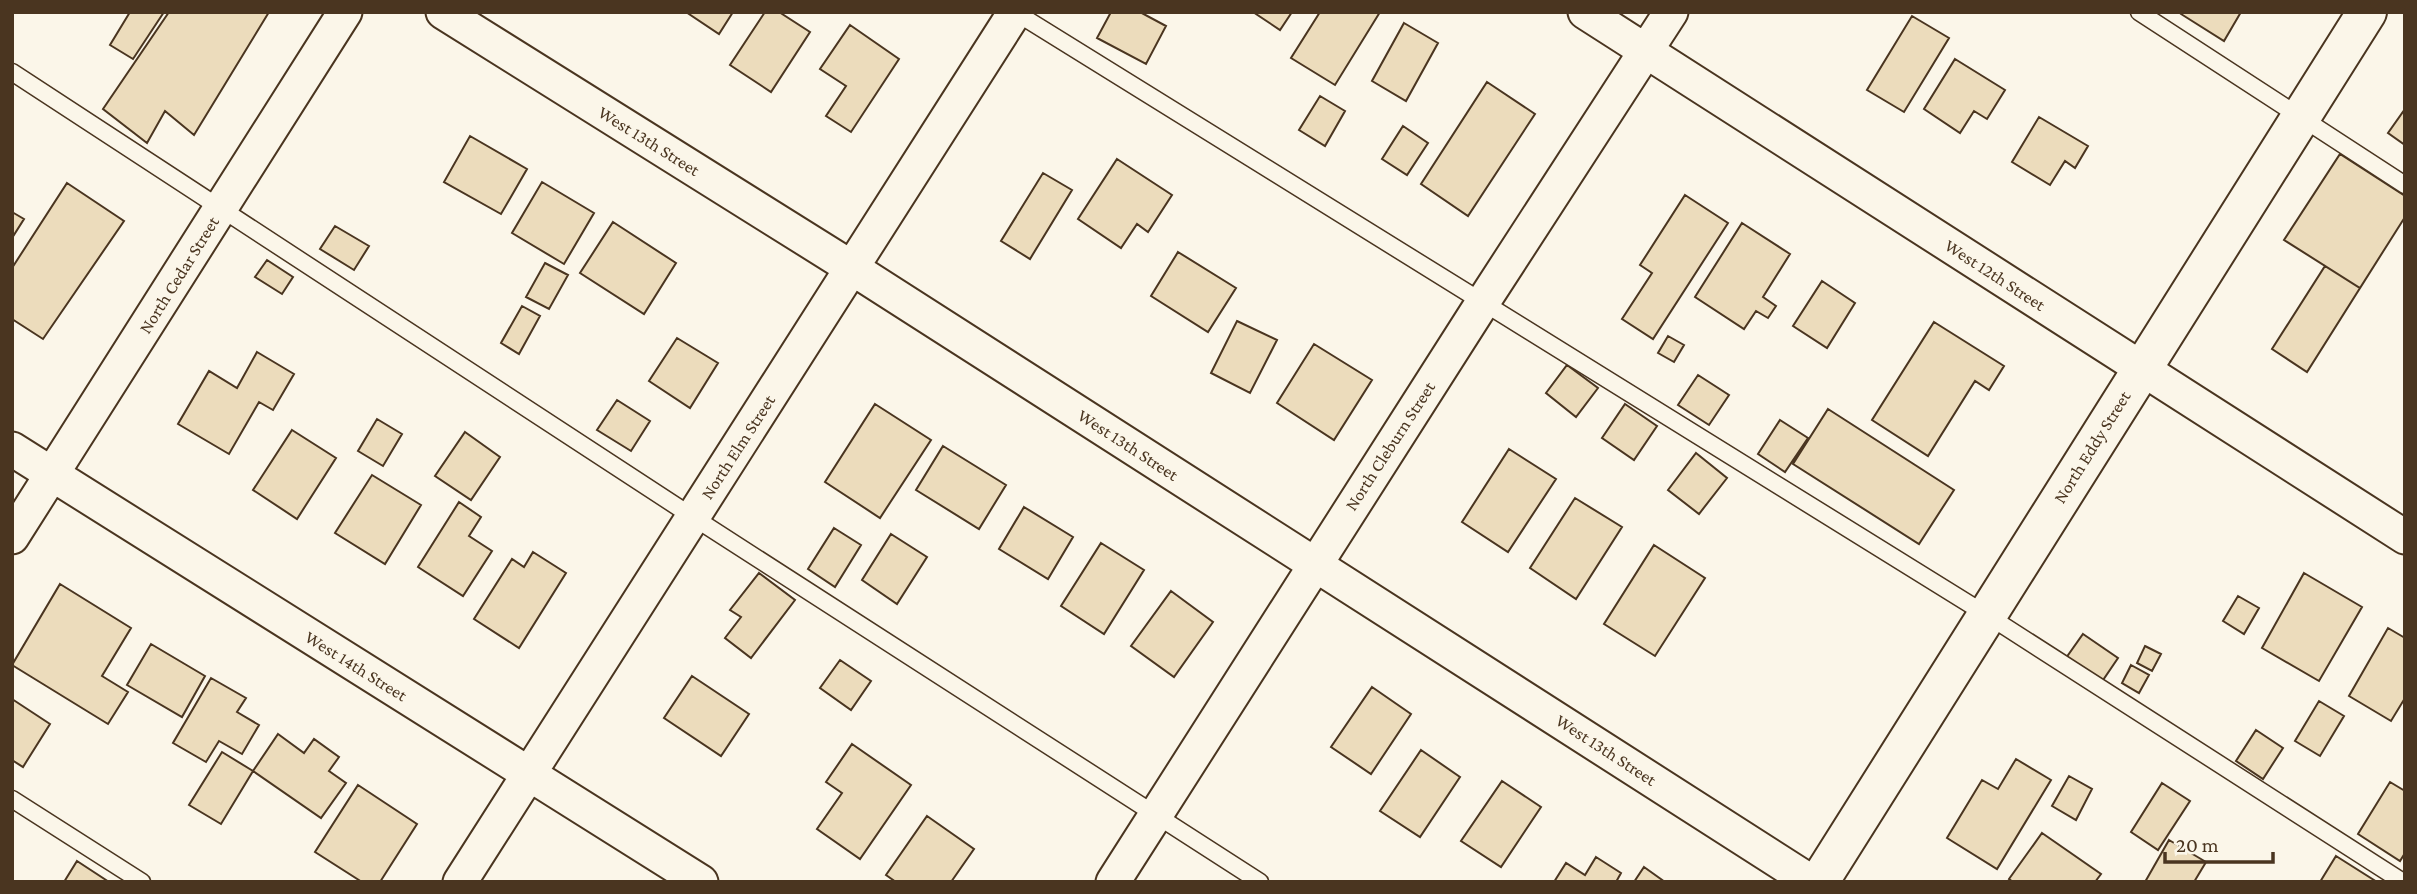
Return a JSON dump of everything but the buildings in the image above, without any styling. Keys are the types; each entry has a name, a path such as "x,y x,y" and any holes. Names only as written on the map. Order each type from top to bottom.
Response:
{"main road":[{"name":"North Eddy Street","path":"1819,882 2367,12"}],"street":[{"name":"North Cedar Street","path":"12,537 345,12"},
{"name":"West 13th Street","path":"443,12 852,268 1811,882"},
{"name":"North Elm Street","path":"460,882 1015,12"},
{"name":"West 12th Street","path":"1585,12 2405,537"},
{"name":"North Cleburn Street","path":"1113,882 1482,302 1671,12"},
{"name":"West 14th Street","path":"12,449 701,882"}],"lane":[{"path":"1015,12 1987,615 2403,882"},
{"path":"2139,12 2405,185"},
{"path":"12,72 693,517 1261,882"},
{"path":"12,799 142,882"}]}
